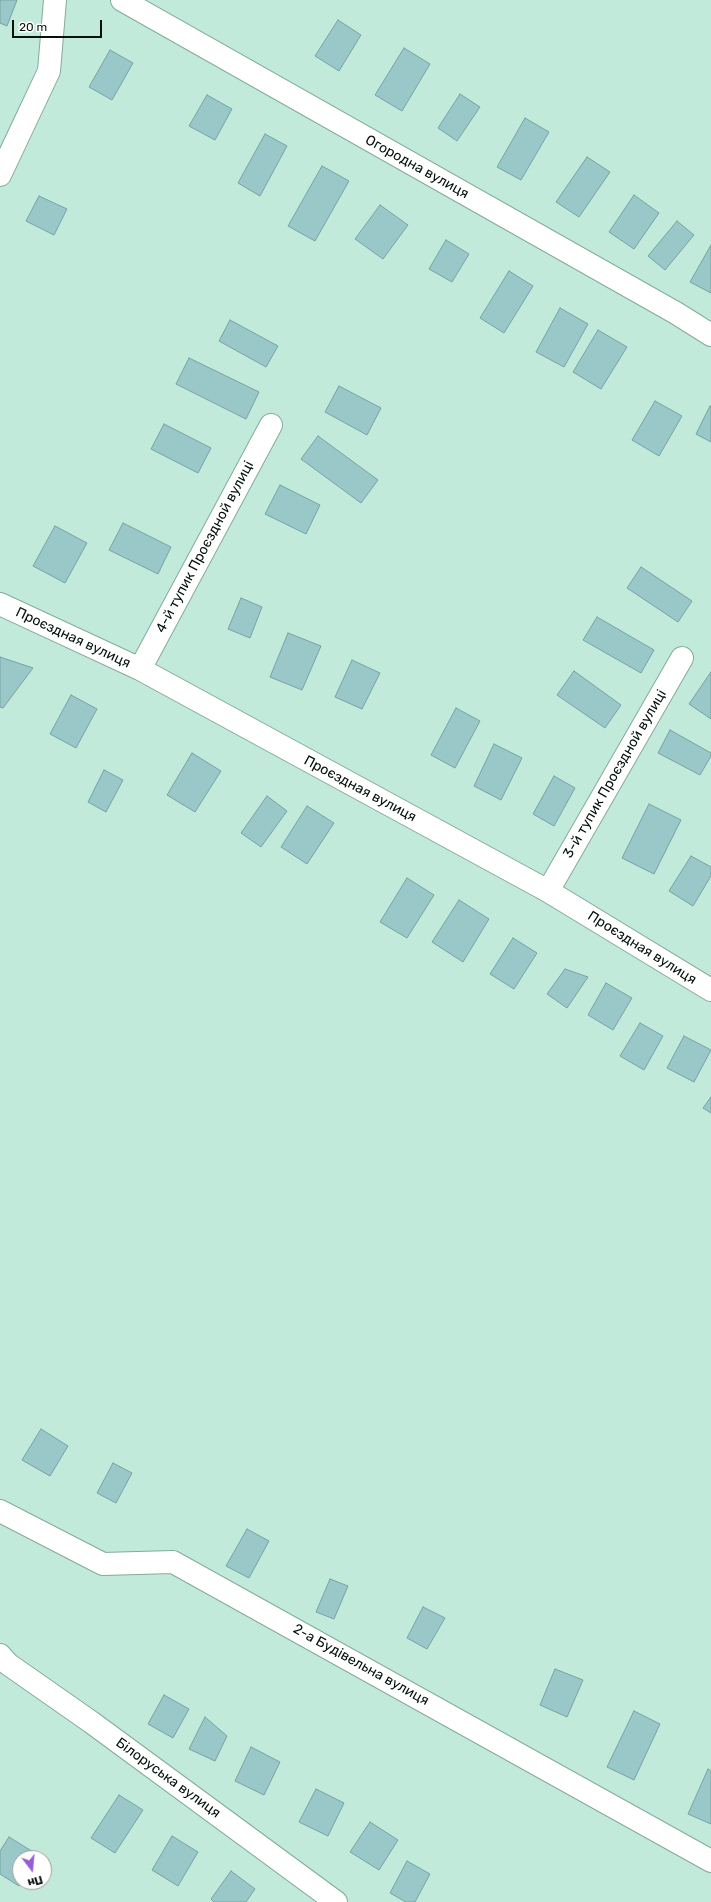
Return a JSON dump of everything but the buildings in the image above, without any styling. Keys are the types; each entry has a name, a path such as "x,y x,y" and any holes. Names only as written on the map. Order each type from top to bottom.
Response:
{"street":[{"path":"0,175 49,71 55,0"},
{"name":"Огородна вулиця","path":"122,0 676,313 711,335"},
{"name":"4-й тупик Проєздной вулиці","path":"140,669 271,425"},
{"name":"Проєздная вулиця","path":"0,604 140,669 548,890 711,990"},
{"name":"3-й тупик Проєздной вулиці","path":"548,890 682,658"},
{"name":"2-а Будівельна вулиця","path":"0,1510 103,1564 173,1562 711,1861"},
{"name":"Білоруська вулиця","path":"0,1655 8,1664 104,1732 336,1902"}]}
